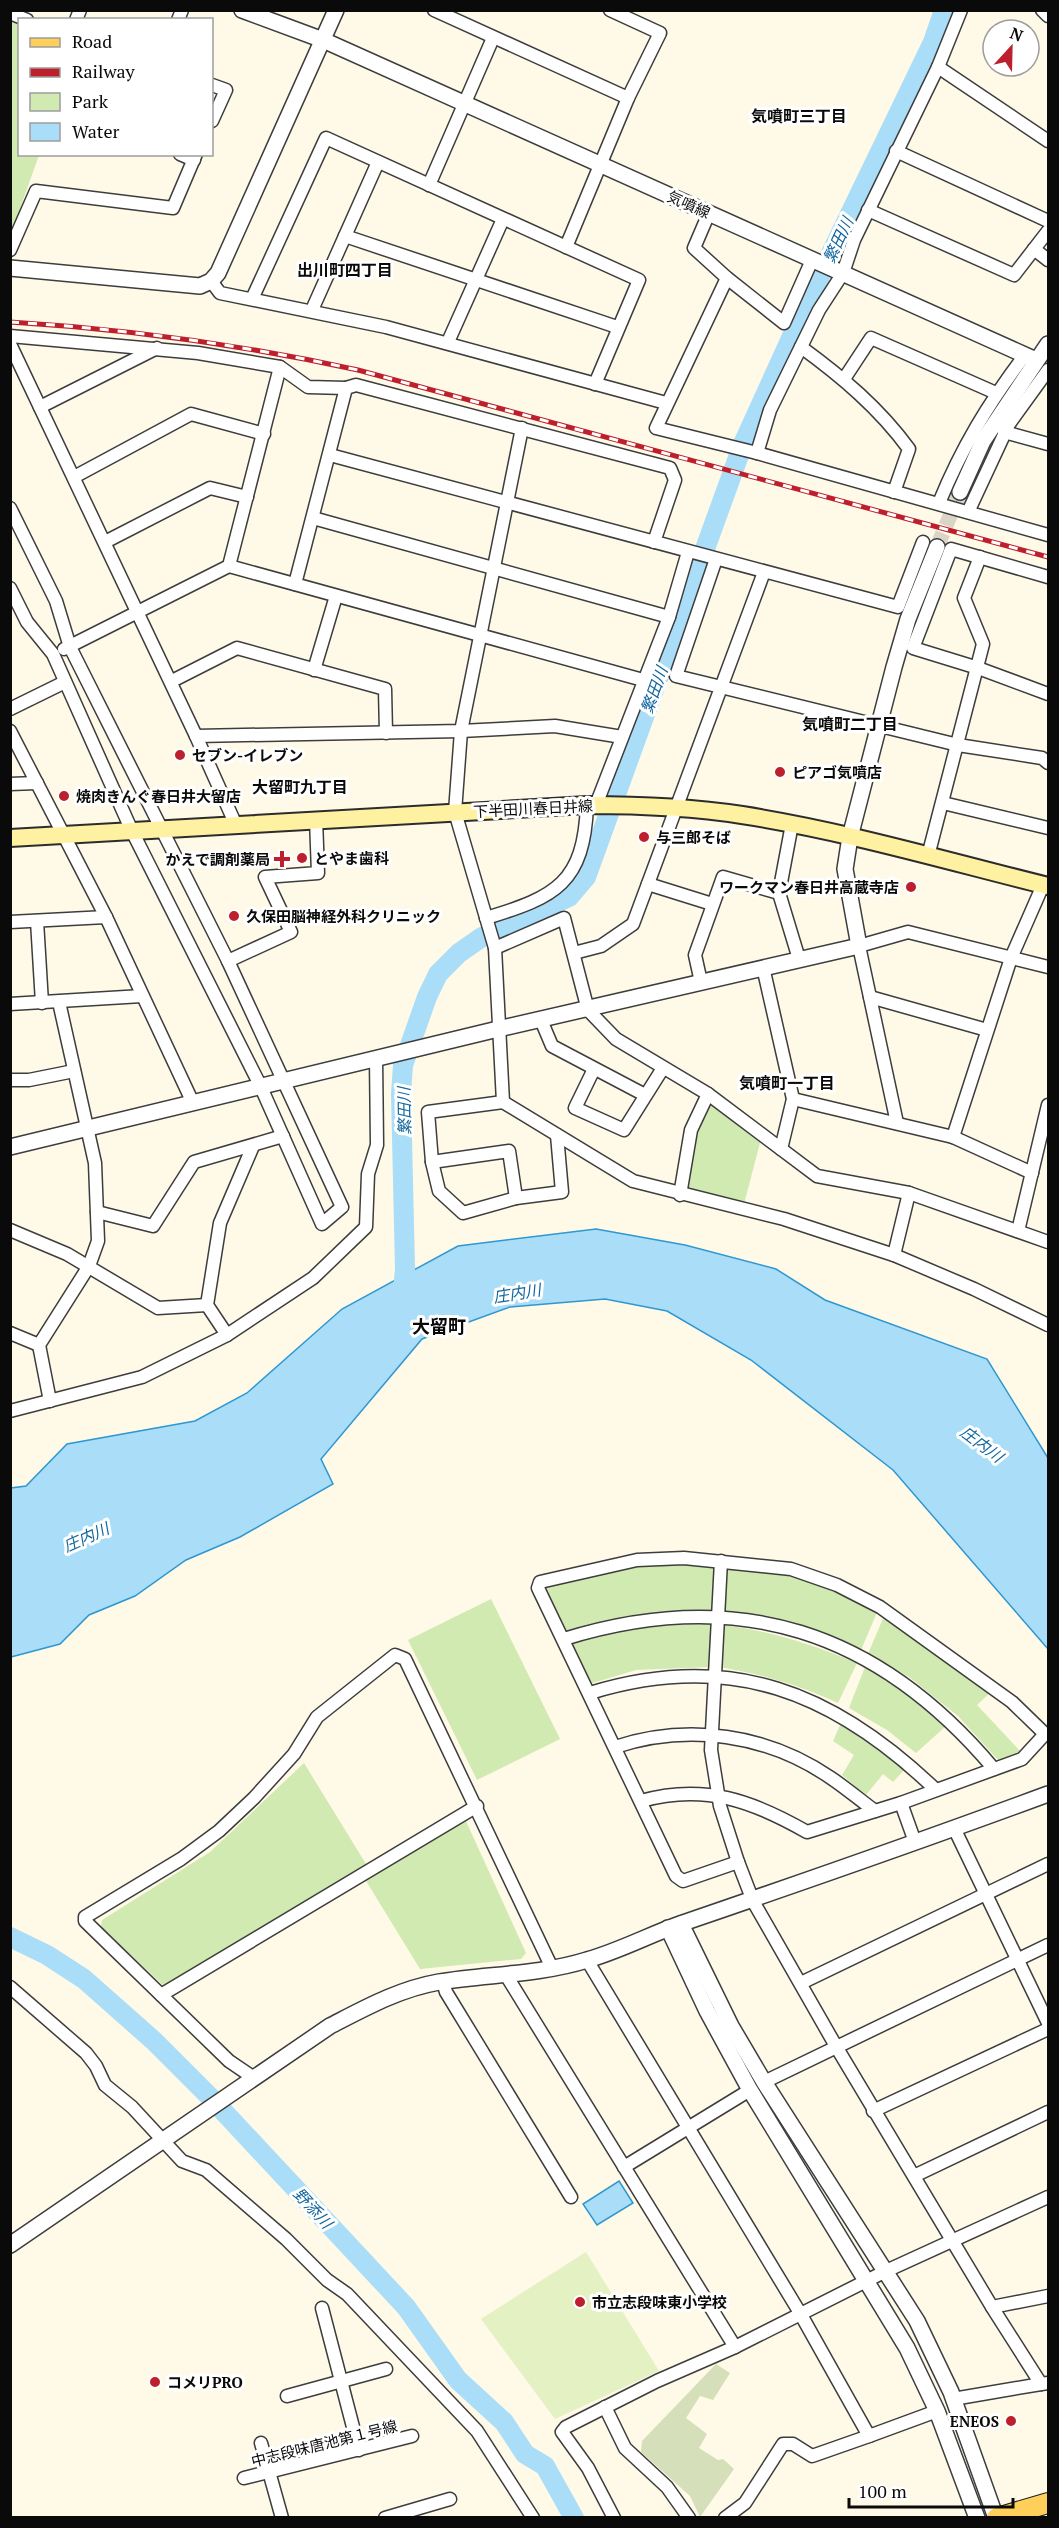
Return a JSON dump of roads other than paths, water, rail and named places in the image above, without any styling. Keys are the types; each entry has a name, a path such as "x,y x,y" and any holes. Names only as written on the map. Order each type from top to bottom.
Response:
{"main road":[{"name":"下半田川春日井線","path":"10,838 235,823 593,805 676,807 792,824 1046,885"},
{"path":"996,2517 1048,2503"}],"street":[{"name":"気噴線","path":"242,10 323,40 1036,360"},
{"path":"10,268 200,286 211,281 218,273 336,10"},
{"path":"434,10 628,98"},
{"path":"566,247 628,98 660,33 623,13 609,10"},
{"path":"758,453 770,410 819,310 843,273 868,210 938,67 961,10"},
{"path":"1042,10 1048,16"},
{"path":"429,185 493,38"},
{"path":"938,67 1048,141"},
{"path":"213,85 226,90 213,119"},
{"path":"252,299 326,138 639,280 617,327 595,384"},
{"path":"896,151 1048,221"},
{"path":"10,249 36,191 172,208 195,157"},
{"path":"312,310 378,162"},
{"path":"868,210 1014,275 1048,231"},
{"path":"709,213 694,248 727,278 784,323 812,260"},
{"path":"448,342 503,219"},
{"path":"345,236 617,327"},
{"path":"1034,249 1048,260"},
{"path":"727,278 656,428 969,510 1048,535"},
{"path":"211,281 220,293 312,310 448,342 666,403"},
{"path":"10,336 157,348 280,367 308,387 346,388 356,385 670,468 675,480 654,542"},
{"path":"844,379 871,338 996,393"},
{"path":"10,344 172,681 235,823"},
{"path":"960,492 983,441 1048,344"},
{"path":"801,347 844,379 889,422 909,449 894,492"},
{"path":"40,406 157,348"},
{"path":"939,503 957,460 996,393 1036,360"},
{"path":"229,566 280,367"},
{"path":"969,510 1004,432 1048,370"},
{"path":"295,584 346,388"},
{"path":"74,477 191,414 264,434"},
{"path":"502,1102 494,947 455,812 461,731 522,428"},
{"path":"1004,432 1048,444"},
{"path":"330,455 898,607 937,546"},
{"path":"105,542 210,488 247,497"},
{"path":"10,508 56,601 70,647 228,961 342,1207 322,1224 260,1085 131,829 53,654 27,622 10,588"},
{"path":"313,518 669,617"},
{"path":"937,546 1048,577"},
{"path":"937,546 914,648 978,668 1048,694"},
{"path":"897,1123 845,870 850,837 878,726 909,619 937,546"},
{"path":"486,918 525,907 558,889 574,869 593,805 621,746 622,737 643,680 669,617 688,552"},
{"path":"928,856 983,644 964,598 980,557"},
{"path":"716,559 676,676 958,745 1042,758 1048,763"},
{"path":"53,654 229,566 643,680"},
{"path":"574,952 602,946 633,924 764,572"},
{"path":"314,670 336,596"},
{"path":"172,681 237,648 385,689 386,733"},
{"path":"10,709 65,682"},
{"path":"196,736 461,731 555,726 622,737"},
{"path":"10,731 106,916 193,1103"},
{"path":"10,784 37,783"},
{"path":"943,803 1048,828"},
{"path":"228,961 291,932 265,877 318,873 316,819"},
{"path":"792,824 779,893 800,959"},
{"path":"701,982 695,956 723,878 779,893"},
{"path":"648,884 712,904"},
{"path":"953,1137 1011,958 1046,885"},
{"path":"10,922 106,916"},
{"path":"494,947 564,918 588,1010 616,1039 708,1094 817,1176 909,1193 1048,1242"},
{"path":"37,921 42,1003"},
{"path":"10,1147 260,1085 859,946 908,932 1048,967"},
{"path":"763,967 793,1099 781,1149"},
{"path":"10,1004 142,996"},
{"path":"870,997 987,1030"},
{"path":"50,1401 39,1345 89,1266 98,1241 95,1163 59,1002"},
{"path":"541,1020 552,1046 645,1095"},
{"path":"10,1411 142,1377 227,1335 313,1278 366,1227 368,1174 377,1145 376,1058"},
{"path":"594,1069 575,1108 624,1130 663,1068"},
{"path":"10,1080 29,1080 74,1071"},
{"path":"680,1195 691,1130 708,1094"},
{"path":"793,1099 953,1137 1032,1173"},
{"path":"557,1135 562,1192 516,1198 463,1213 439,1191 432,1162 428,1112 502,1102 557,1135 633,1181 680,1195 784,1219 894,1255 974,1288 1048,1325"},
{"path":"1018,1231 1048,1105"},
{"path":"97,1212 153,1226 194,1162 283,1136"},
{"path":"227,1335 207,1305 220,1223 253,1146"},
{"path":"432,1162 509,1150 516,1198"},
{"path":"894,1255 909,1193"},
{"path":"10,1230 89,1266 158,1308 207,1305"},
{"path":"10,1333 39,1345"},
{"path":"641,1801 676,1794 736,1798 768,1810 807,1832 902,1803 1022,1759 1045,1734 1012,1702 880,1607 837,1585 791,1569 684,1558 637,1560 540,1582 538,1588 679,1880 738,1862"},
{"path":"721,1561 712,1758 718,1796 738,1862 753,1901 873,2111 914,2176 952,2243 992,2307 1045,2383 953,2399"},
{"path":"564,1639 618,1624 661,1617 717,1617 770,1623 812,1635 886,1671 929,1701 965,1733 994,1769"},
{"path":"254,2078 229,2061 85,1921 85,1917 181,1859 219,1831 254,1798 294,1754 317,1717 395,1655 405,1659 477,1806 552,1968"},
{"path":"590,1693 623,1683 662,1677 716,1676 742,1679 776,1688 810,1700 842,1716 904,1759 936,1790"},
{"path":"615,1747 639,1739 672,1734 742,1739 800,1760 831,1778 875,1811"},
{"path":"10,2245 330,2026 378,2001 406,1990 443,1982 552,1968 587,1960 675,1926 753,1901 1048,1794"},
{"path":"902,1803 915,1842"},
{"path":"161,1995 477,1806"},
{"path":"954,1828 1048,2023"},
{"path":"801,1983 1048,1864"},
{"path":"675,1926 764,2082 917,2321 953,2399 996,2517"},
{"path":"675,1926 707,2011 750,2090 907,2348 937,2411 977,2517"},
{"path":"764,2082 1048,1945"},
{"path":"587,1960 801,2313 869,2436"},
{"path":"506,1975 735,2347"},
{"path":"443,1982 446,1992 571,2197"},
{"path":"10,1987 86,2053 96,2066 105,2085 169,2136 182,2161 206,2170 286,2239 327,2280 347,2294 477,2431 533,2517"},
{"path":"873,2111 1048,2029"},
{"path":"624,2167 750,2090"},
{"path":"914,2176 1048,2112"},
{"path":"614,2517 588,2468 562,2432 566,2427 657,2381 735,2347 886,2271 952,2243 1048,2197"},
{"path":"992,2307 1048,2296"},
{"path":"322,2308 359,2450"},
{"path":"287,2396 386,2368"},
{"path":"605,2407 625,2448 667,2487 688,2517"},
{"path":"725,2517 745,2503 783,2444 793,2444 812,2456 937,2411"},
{"name":"中志段味唐池第１号線","path":"244,2478 271,2474 412,2436"},
{"path":"261,2443 282,2517"},
{"path":"385,2517 450,2499"}],"water":[{"name":"庄内川","path":"596,1229 685,1245 776,1269 825,1300 987,1359 1048,1458 1048,1649 893,1470 751,1360 667,1311 605,1299 510,1307 422,1339 321,1459 333,1484 240,1537 186,1560 135,1596 89,1615 60,1644 11,1657 11,1488 26,1486 67,1444 195,1421 247,1393 342,1309 458,1246"},
{"path":"619,2181 633,2203 597,2225 583,2204"}],"waterway":[{"name":"繁田川","path":"402,1301 405,1269 401,1094 403,1065 427,997 438,974 459,953 482,937 569,897 586,877 743,444 808,301 933,42 944,10"},
{"name":"野添川","path":"10,1937 47,1955 84,1979 154,2041 210,2097 406,2307 458,2380 504,2422 525,2454 545,2466 574,2518"}],"tunnel":[{"path":"937,547 960,492"}],"railway":[{"path":"10,322 185,339 358,370 1048,557"}],"place":[{"name":"セブン-イレブン","path":"180,755"},
{"name":"ピアゴ気噴店","path":"780,772"},
{"name":"焼肉きんぐ春日井大留店","path":"64,796"},
{"name":"与三郎そば","path":"644,837"},
{"name":"とやま歯科","path":"302,858"},
{"name":"かえで調剤薬局","path":"282,859"},
{"name":"ワークマン春日井高蔵寺店","path":"911,887"},
{"name":"久保田脳神経外科クリニック","path":"234,916"},
{"name":"市立志段味東小学校","path":"580,2302"},
{"name":"コメリPRO","path":"155,2382"},
{"name":"ENEOS","path":"1011,2421"}],"district":[{"name":"気噴町三丁目","path":"799,116"},
{"name":"出川町四丁目","path":"345,270"},
{"name":"気噴町二丁目","path":"850,724"},
{"name":"大留町九丁目","path":"300,787"},
{"name":"気噴町一丁目","path":"787,1083"},
{"name":"大留町","path":"439,1326"}]}
